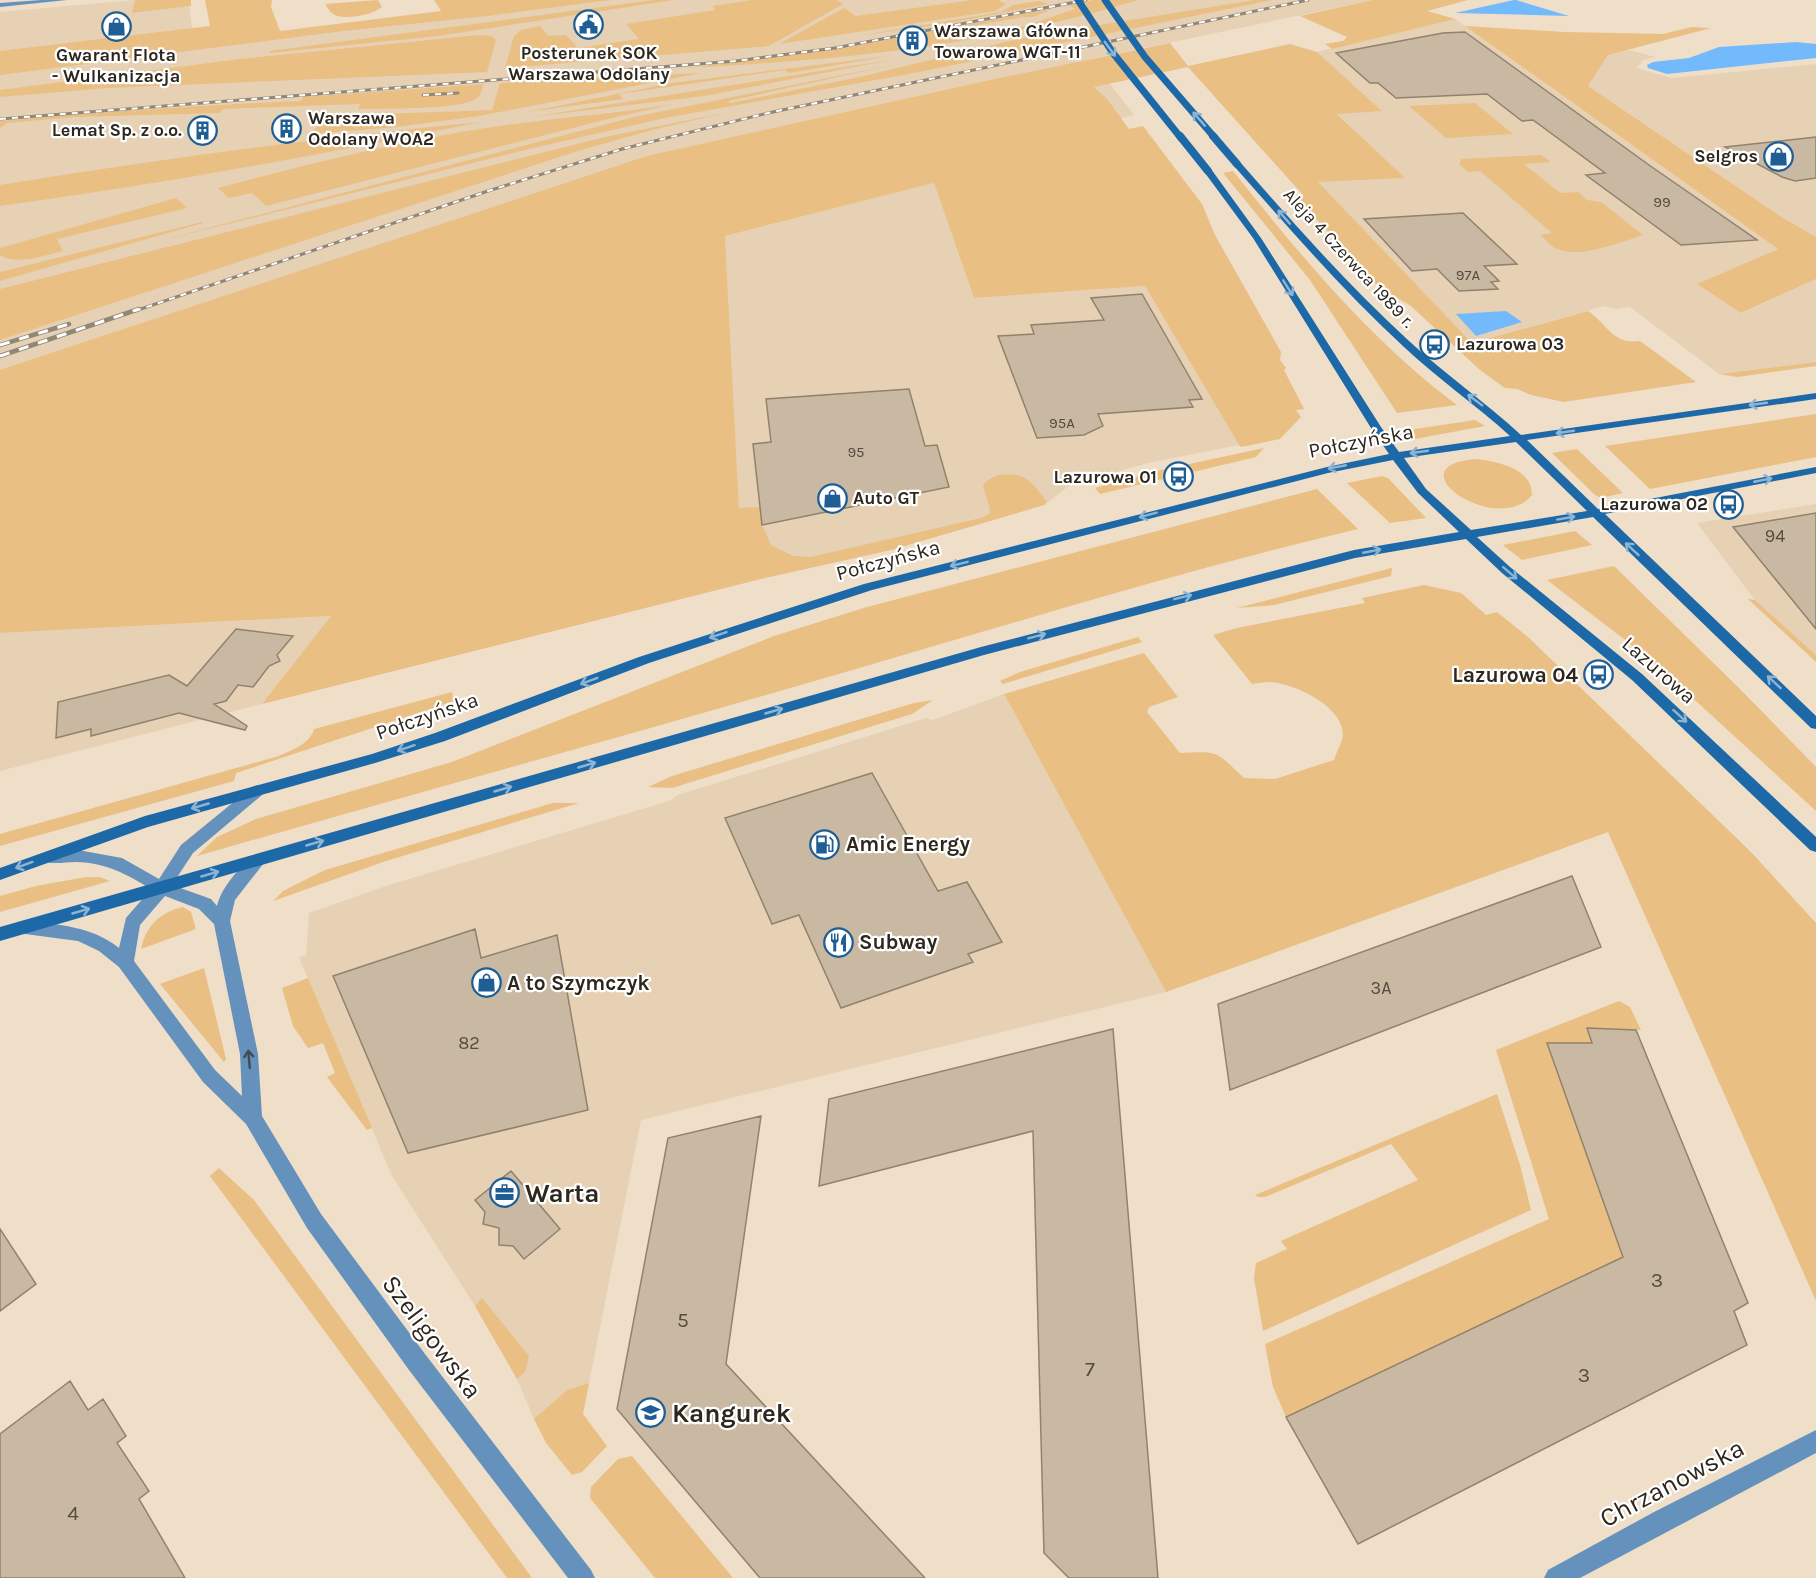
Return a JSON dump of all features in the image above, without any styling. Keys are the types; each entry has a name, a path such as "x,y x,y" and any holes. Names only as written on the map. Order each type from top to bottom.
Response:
{"main road":[{"path":"1078,0 1113,53 1229,197 1394,456 1422,491 1467,534"},
{"name":"Aleja 4 Czerwca 1989 r.","path":"1105,0 1146,57 1351,292 1407,345 1491,413 1594,513"},
{"name":"Połczyńska","path":"0,874 145,822 429,740 644,660 868,587 1300,476 1394,456 1816,396"},
{"path":"0,934 1093,621 1354,554 1594,513 1816,470"},
{"path":"1594,513 1816,723"},
{"name":"Lazurowa","path":"1467,534 1519,581 1637,677 1816,846"}],"street":[{"path":"0,5 64,0"},
{"path":"125,962 132,923 162,888 187,849 257,791"},
{"path":"48,857 78,856 122,864 162,888 205,904 222,921"},
{"name":"Szeligowska","path":"253,1118 249,1054 222,921 227,898 259,860"},
{"name":"Szeligowska","path":"25,927 80,935 105,946 125,962 209,1076 253,1118 314,1221 424,1371 583,1578"},
{"name":"Chrzanowska","path":"1556,1578 1662,1520 1816,1441"}],"shaded area":[{"path":"135,0 133,13 189,6 194,41 586,0 1373,0 1091,59 1134,115 0,408 0,12"},
{"path":"135,0 191,0 191,6 132,13"},
{"path":"205,0 272,0 271,7 280,31 441,11 434,0 610,0 343,31 0,75 0,51 210,26"},
{"path":"378,0 382,7 378,10 352,17 335,15 325,4"},
{"path":"654,0 674,0 438,36 270,53 270,51"},
{"path":"752,0 837,0 843,4 769,46 505,68 514,36 521,30 540,26 548,36 566,35 578,48 639,39 626,24 715,10 713,6"},
{"path":"973,0 998,0 1006,4 995,11 779,44 844,8 856,16"},
{"path":"1094,0 1138,0 1083,16 972,39 915,48 859,55 688,68 845,48 1055,8 1033,17 956,29 968,36 1025,26 1075,9 1068,5"},
{"path":"1255,0 1272,0 909,74 665,118 533,148 151,243 634,117 902,63 728,101 731,103 860,77 1031,36"},
{"path":"1373,0 1468,0 1427,11 1455,19 1332,49 1325,44 1343,41 1347,37 1300,16"},
{"path":"1039,1 1048,4 950,23 858,36 1001,12 1013,5"},
{"path":"1455,19 1778,249 1697,284 1742,313 1816,279 1816,362 1719,374 1630,307 1616,309 1604,306 1472,343 1317,182 1403,178 1337,113 1381,110 1317,52"},
{"path":"1465,26 1565,32 1663,34 1692,27 1711,28 1608,55 1588,86 1780,216 1816,237 1816,279 1741,313 1697,284 1778,249"},
{"path":"479,35 491,36 496,40 487,72 107,88 0,97 0,90 240,59"},
{"path":"1170,43 1188,66 1290,44 1317,52 1382,111 1337,114 1405,178 1318,182 1472,343 1588,311 1617,337 1623,340 1640,341 1696,382 1564,402 1505,388 1480,370 1411,306 1379,287 1296,197 1304,196 1188,67 1094,87 1107,99 1129,129 1143,126 1202,204 1215,235 1281,352 1280,360 1286,368 1284,370 1304,409 1296,410 1301,417 1280,439 1241,447 1239,445 1145,286 974,298 934,183 725,236 739,508 760,507 762,525 771,545 793,556 811,557 981,518 989,514 990,509 983,486 992,478 1004,474 1017,475 1028,480 1047,502 1044,505 891,550 769,577 262,704 331,616 0,633 0,370 647,156"},
{"path":"1629,50 1655,57 1643,60 1637,68 1671,78 1816,64 1816,237 1780,216 1588,86 1608,55"},
{"path":"889,56 789,73 785,70 619,94 623,99 527,112 672,83"},
{"path":"896,59 704,96 531,117"},
{"path":"701,73 479,116 396,127 312,134 323,116 492,110 500,83"},
{"path":"483,84 479,96 470,101 440,107 358,109 360,104 223,109 220,113 74,117 7,123 0,128 0,121 150,109 301,101 303,97"},
{"path":"1475,103 1513,134 1446,138 1409,106"},
{"path":"674,104 266,206 252,193 229,198 218,188 424,139 516,124"},
{"path":"729,112 581,150 0,340 0,289 605,137"},
{"path":"480,122 240,168 0,206 0,185 239,150"},
{"path":"1541,155 1551,162 1524,164 1560,193 1578,192 1587,200 1601,202 1643,235 1587,251 1564,251 1555,248 1540,235 1552,233 1480,171 1468,172 1459,164 1462,159"},
{"path":"1233,171 1310,265 1366,325 1425,380 1457,405 1397,413 1310,280 1223,173"},
{"path":"934,183 974,298 1145,286 1239,445 1148,463 1070,485 1044,505 891,550 769,577 739,508 725,236"},
{"path":"176,198 187,208 57,239 63,251 23,260 0,255 0,248"},
{"path":"203,223 0,281 0,272"},
{"path":"1816,362 1816,366 1737,377 1719,374"},
{"path":"1816,414 1816,457 1650,489 1605,446"},
{"path":"1475,420 1485,426 1415,439 1409,430"},
{"path":"1264,448 1256,457 1100,494 1095,488 1157,471"},
{"path":"1577,449 1623,493 1601,498 1595,495 1552,453"},
{"path":"1477,459 1504,465 1520,473 1526,478 1532,495 1516,506 1496,508 1476,504 1459,495 1447,484 1444,473 1453,464"},
{"path":"1382,476 1388,478 1426,518 1390,523 1347,483"},
{"path":"1317,489 1358,529 1140,586 707,712 197,856 217,837 256,819 452,762 774,636 867,607"},
{"path":"1816,504 1816,655 1755,600 1697,523"},
{"path":"1575,531 1592,545 1522,560 1503,545"},
{"path":"1614,566 1816,767 1816,811 1685,691 1629,643 1547,580"},
{"path":"1392,568 1391,576 1274,605 1237,608"},
{"path":"1424,585 1461,593 1486,615 1497,612 1528,637 1751,852 1816,923 1816,1301 1608,832 1166,992 1004,694 1144,653 1178,697 1149,707 1147,712 1180,753 1210,753 1222,758 1244,778 1275,779 1334,760 1343,737 1341,724 1326,705 1304,692 1271,682 1252,684 1213,635 1237,628 1365,603 1362,598"},
{"path":"1748,599 1755,600 1816,655 1816,662"},
{"path":"332,616 262,704 0,771 0,633"},
{"path":"1138,637 1142,642 1003,684 1000,681 1020,672"},
{"path":"452,692 454,701 236,773 234,781 0,846 0,834 279,756 305,743 314,729"},
{"path":"1004,694 1166,992 641,1120 589,1383 567,1390 534,1419 517,1379 475,1306 392,1176 299,957 306,956 309,913 389,885 669,801 678,795 926,718 933,720"},
{"path":"933,700 912,714 672,788 648,787 672,776 914,703"},
{"path":"553,803 579,803 386,861 273,901 283,891 325,870"},
{"path":"86,877 100,877 110,881 0,912 0,896 36,886"},
{"path":"183,907 191,912 196,929 141,949 146,933 155,921 167,912"},
{"path":"204,968 226,1059 224,1062 160,984"},
{"path":"308,978 372,1128 367,1130 327,1077 335,1073 323,1043 308,1048 293,1026 282,988"},
{"path":"1619,1001 1630,1007 1641,1030 1587,1028 1592,1043 1547,1043 1623,1257 1286,1417 1273,1387 1265,1344 1549,1219 1496,1050"},
{"path":"1497,1094 1520,1165 1531,1210 1263,1331 1254,1278 1256,1263 1287,1249 1281,1241 1418,1180 1391,1144 1265,1197 1255,1195"},
{"path":"219,1168 254,1200 532,1578 507,1578 210,1176"},
{"path":"482,1298 529,1356 525,1372 517,1379 475,1306"},
{"path":"589,1383 583,1414 607,1446 582,1472 572,1475 546,1443 534,1419 567,1390"},
{"path":"632,1456 733,1578 655,1578 590,1498 591,1487 618,1459"}],"water":[{"path":"1514,0 1569,16 1455,13"},
{"path":"1796,42 1816,44 1816,58 1667,74 1648,68 1647,65 1653,62 1689,58 1719,47"},
{"path":"1506,311 1522,322 1476,336 1456,314"}],"building":[{"path":"1465,32 1757,240 1681,245 1586,175 1605,173 1533,120 1522,121 1487,94 1396,98 1378,83 1370,83 1336,53 1443,33"},
{"name":"Selgros","path":"1816,137 1816,178 1795,181 1782,177 1725,147"},
{"path":"1463,213 1517,264 1484,266 1499,281 1491,282 1498,289 1459,291 1437,269 1412,271 1364,219"},
{"path":"1142,294 1202,399 1189,400 1193,407 1098,414 1103,426 1084,435 1037,438 998,336 1034,334 1031,325 1104,320 1091,298"},
{"path":"909,389 925,446 937,445 949,487 762,525 753,444 771,442 766,399"},
{"path":"1816,513 1816,629 1733,527"},
{"path":"236,629 293,636 277,655 280,661 269,666 253,687 238,685 226,701 214,704 247,726 245,730 179,713 91,736 91,729 56,738 58,702 169,675 187,686"},
{"path":"872,773 938,891 967,882 1002,942 968,954 973,962 841,1008 799,915 772,924 725,818"},
{"path":"1572,876 1601,947 1230,1090 1218,1004"},
{"path":"475,929 481,958 557,935 588,1110 408,1153 333,976"},
{"path":"1587,1028 1636,1030 1748,1303 1734,1311 1747,1345 1358,1544 1286,1417 1623,1257 1547,1043 1592,1043"},
{"path":"1113,1029 1158,1578 1069,1578 1044,1553 1033,1131 819,1186 829,1099"},
{"path":"761,1116 726,1364 925,1578 760,1578 617,1409 668,1138"},
{"path":"511,1171 560,1229 524,1259 513,1246 499,1245 499,1228 483,1224 485,1212 475,1200"},
{"path":"0,1229 36,1284 0,1311"},
{"path":"70,1381 88,1410 103,1399 126,1436 117,1443 149,1491 139,1499 185,1578 0,1578 0,1434"}],"railway":[{"path":"0,119 736,61 835,48 1086,0"},
{"path":"135,311 488,191 622,149 768,113 1308,0"},
{"path":"423,95 458,93"},
{"path":"0,356 139,309"},
{"path":"0,345 69,324"}],"place":[{"name":"Posterunek SOK Warszawa Odolany","path":"589,24"},
{"name":"Gwarant Flota - Wulkanizacja","path":"116,26"},
{"name":"Warszawa Główna Towarowa WGT-11","path":"913,41"},
{"name":"Warszawa Odolany WOA2","path":"287,128"},
{"name":"Lemat Sp. z o.o.","path":"203,130"},
{"name":"Selgros","path":"1779,156"},
{"name":"Lazurowa 03","path":"1435,344"},
{"name":"Lazurowa 01","path":"1178,477"},
{"name":"Auto GT","path":"832,498"},
{"name":"Lazurowa 02","path":"1729,504"},
{"name":"Lazurowa 04","path":"1599,675"},
{"name":"Amic Energy","path":"825,844"},
{"name":"Subway","path":"838,942"},
{"name":"A to Szymczyk","path":"486,983"},
{"name":"Warta","path":"504,1193"},
{"name":"Kangurek","path":"651,1413"}]}
